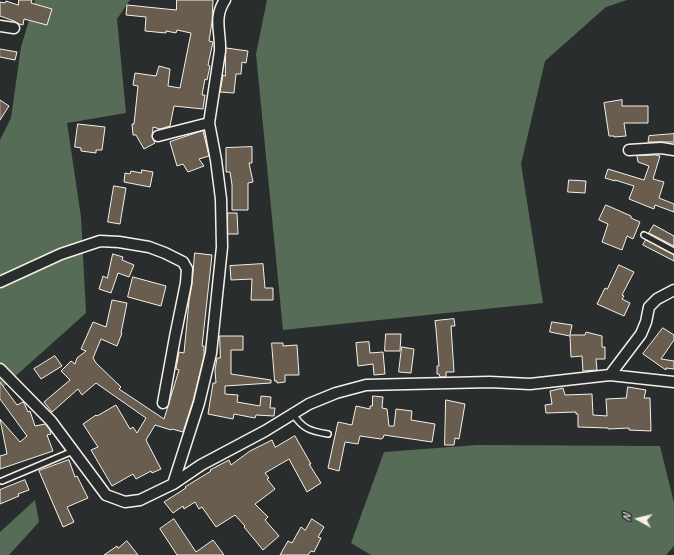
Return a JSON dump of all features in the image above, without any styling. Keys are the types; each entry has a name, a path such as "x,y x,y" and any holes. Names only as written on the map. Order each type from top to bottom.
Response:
{"street":[{"path":"173,484 199,403 211,353 218,289 222,247 221,199 209,123 220,51 218,37 218,15 225,0"},
{"path":"0,26 14,28"},
{"path":"158,136 209,123"},
{"path":"629,150 661,148 674,150"},
{"path":"0,282 61,254 100,241 119,242 149,247 165,252 183,262 187,269 186,283 163,404"},
{"path":"610,375 641,334 646,322 649,307 657,299 674,290"},
{"path":"0,369 50,421 106,495 125,502 140,500 173,484 201,465 265,431 309,404 336,393 366,385 490,382 530,384 610,375 674,382"}],"lane":[{"path":"644,234 674,251"},
{"path":"292,414 299,424 305,428 313,432 328,434"},
{"path":"2,481 73,451"}],"green space":[{"path":"35,0 130,0 117,19 126,113 67,123 81,217 86,313 0,390 0,140 11,118 21,47"},
{"path":"267,0 627,0 606,7 545,61 521,164 543,303 283,330 256,54"},
{"path":"477,445 660,446 674,503 674,546 666,555 371,555 351,543 384,452"},
{"path":"35,500 39,522 9,555 0,555 0,532"}],"building":[{"path":"19,0 32,0 31,3 52,9 47,25 24,19 23,25 0,16 0,2 5,3 6,1 18,5"},
{"path":"177,0 213,0 209,41 213,42 208,65 210,66 207,80 205,79 202,95 205,95 203,109 174,106 170,126 160,129 153,127 152,137 155,143 144,149 136,135 133,135 132,124 134,124 138,86 133,85 135,73 156,76 159,66 170,69 168,86 180,88 191,33 177,30 176,33 166,31 166,33 145,31 146,17 126,15 127,5 176,10"},
{"path":"226,48 248,51 246,63 242,62 241,74 236,74 234,93 220,92 223,75 225,76"},
{"path":"0,49 17,52 15,60 0,57"},
{"path":"0,100 9,106 0,120"},
{"path":"622,100 622,106 648,106 648,123 624,123 626,136 609,136 604,103"},
{"path":"78,124 105,127 102,150 96,150 96,153 81,151 81,148 75,147"},
{"path":"203,131 209,156 199,159 204,166 188,172 183,164 177,166 170,142"},
{"path":"674,134 674,142 648,142 649,136"},
{"path":"252,147 252,163 249,163 253,182 248,183 248,210 232,210 232,185 230,172 226,172 226,148"},
{"path":"637,156 660,156 653,179 664,182 659,198 674,204 674,212 655,205 654,209 629,199 634,186 605,178 608,169 644,180 649,166 638,162"},
{"path":"142,170 153,172 150,187 124,182 125,173 130,174 131,171 141,173"},
{"path":"569,180 586,181 585,193 568,192"},
{"path":"114,186 126,188 120,224 108,222"},
{"path":"606,205 631,216 631,218 640,222 633,239 627,236 622,250 602,242 608,224 599,220"},
{"path":"228,213 237,213 238,234 228,234"},
{"path":"654,225 674,236 674,246 649,233"},
{"path":"646,240 674,255 674,261 643,245"},
{"path":"195,253 212,255 202,346 204,346 204,356 193,401 183,432 155,425 146,440 161,469 152,473 151,471 136,479 133,474 112,486 91,450 98,447 83,424 96,415 97,416 116,405 130,429 133,427 137,433 146,418 96,383 82,395 78,389 52,412 44,402 70,380 61,371 71,361 75,364 77,358 86,351 81,349 93,322 106,327 112,300 127,303 122,333 117,346 101,339 93,358 96,363 121,387 119,389 164,419 179,370 176,369 179,352 184,353"},
{"path":"113,254 123,257 122,260 134,265 129,277 118,273 111,293 99,289 103,276 107,278"},
{"path":"263,264 265,288 273,288 273,300 251,300 252,279 231,280 230,266"},
{"path":"619,265 634,272 622,295 624,296 622,299 630,303 624,316 597,304 605,288 607,289"},
{"path":"133,277 166,286 161,306 128,297"},
{"path":"454,319 455,326 451,326 454,372 446,372 446,377 440,377 439,374 437,374 437,366 439,366 435,321"},
{"path":"552,322 572,325 570,335 585,335 586,332 602,336 602,347 605,347 605,359 596,359 597,370 583,371 582,356 571,357 570,336 550,332"},
{"path":"663,328 674,335 674,340 661,359 674,361 674,369 666,368 666,370 643,354"},
{"path":"386,334 401,334 400,351 385,351"},
{"path":"220,336 243,336 243,350 231,350 231,374 271,380 271,383 225,386 225,394 238,395 237,402 260,406 261,396 271,397 270,408 275,408 274,416 256,415 255,418 234,414 233,419 208,414 213,383 216,383 215,370 217,358 220,358"},
{"path":"369,342 370,353 383,352 385,374 374,375 373,364 358,366 356,343"},
{"path":"272,343 283,343 283,346 297,345 299,375 285,375 285,382 277,383 277,381 275,381"},
{"path":"402,347 414,349 411,373 399,372"},
{"path":"55,356 62,366 41,379 34,369"},
{"path":"0,382 17,405 23,402 24,403 28,412 30,411 35,426 45,424 50,430 51,434 47,435 53,451 0,469 0,456 7,454 0,419 20,442 27,436 0,399"},
{"path":"628,387 646,390 644,398 650,398 651,431 629,430 629,428 608,429 578,427 578,414 576,414 576,412 546,413 545,405 552,404 550,391 563,388 565,395 592,394 593,415 607,416 606,399 626,398"},
{"path":"373,396 383,397 382,408 387,409 389,426 394,426 396,409 412,411 411,420 435,424 432,442 384,435 381,439 360,436 358,444 345,442 339,471 328,468 338,422 352,425 356,406 370,409 370,406 372,406"},
{"path":"446,400 465,404 459,439 455,438 454,445 445,445"},
{"path":"295,436 311,464 309,464 321,483 307,492 289,459 265,473 269,478 267,479 275,489 255,504 268,517 265,520 279,536 263,550 235,515 216,527 202,507 199,509 195,502 184,509 183,506 173,513 164,502 211,471 210,470 229,460 231,465 250,451 272,440 275,447"},
{"path":"69,460 75,477 77,476 88,498 67,507 74,522 63,527 39,471"},
{"path":"25,480 29,490 0,504 0,490"},
{"path":"174,519 196,552 213,540 224,555 177,555 160,529"},
{"path":"312,519 324,527 318,537 321,538 314,552 311,551 308,555 280,555 288,541 292,543 301,527 305,530"},
{"path":"127,541 138,555 104,555 117,546 118,548"}]}
